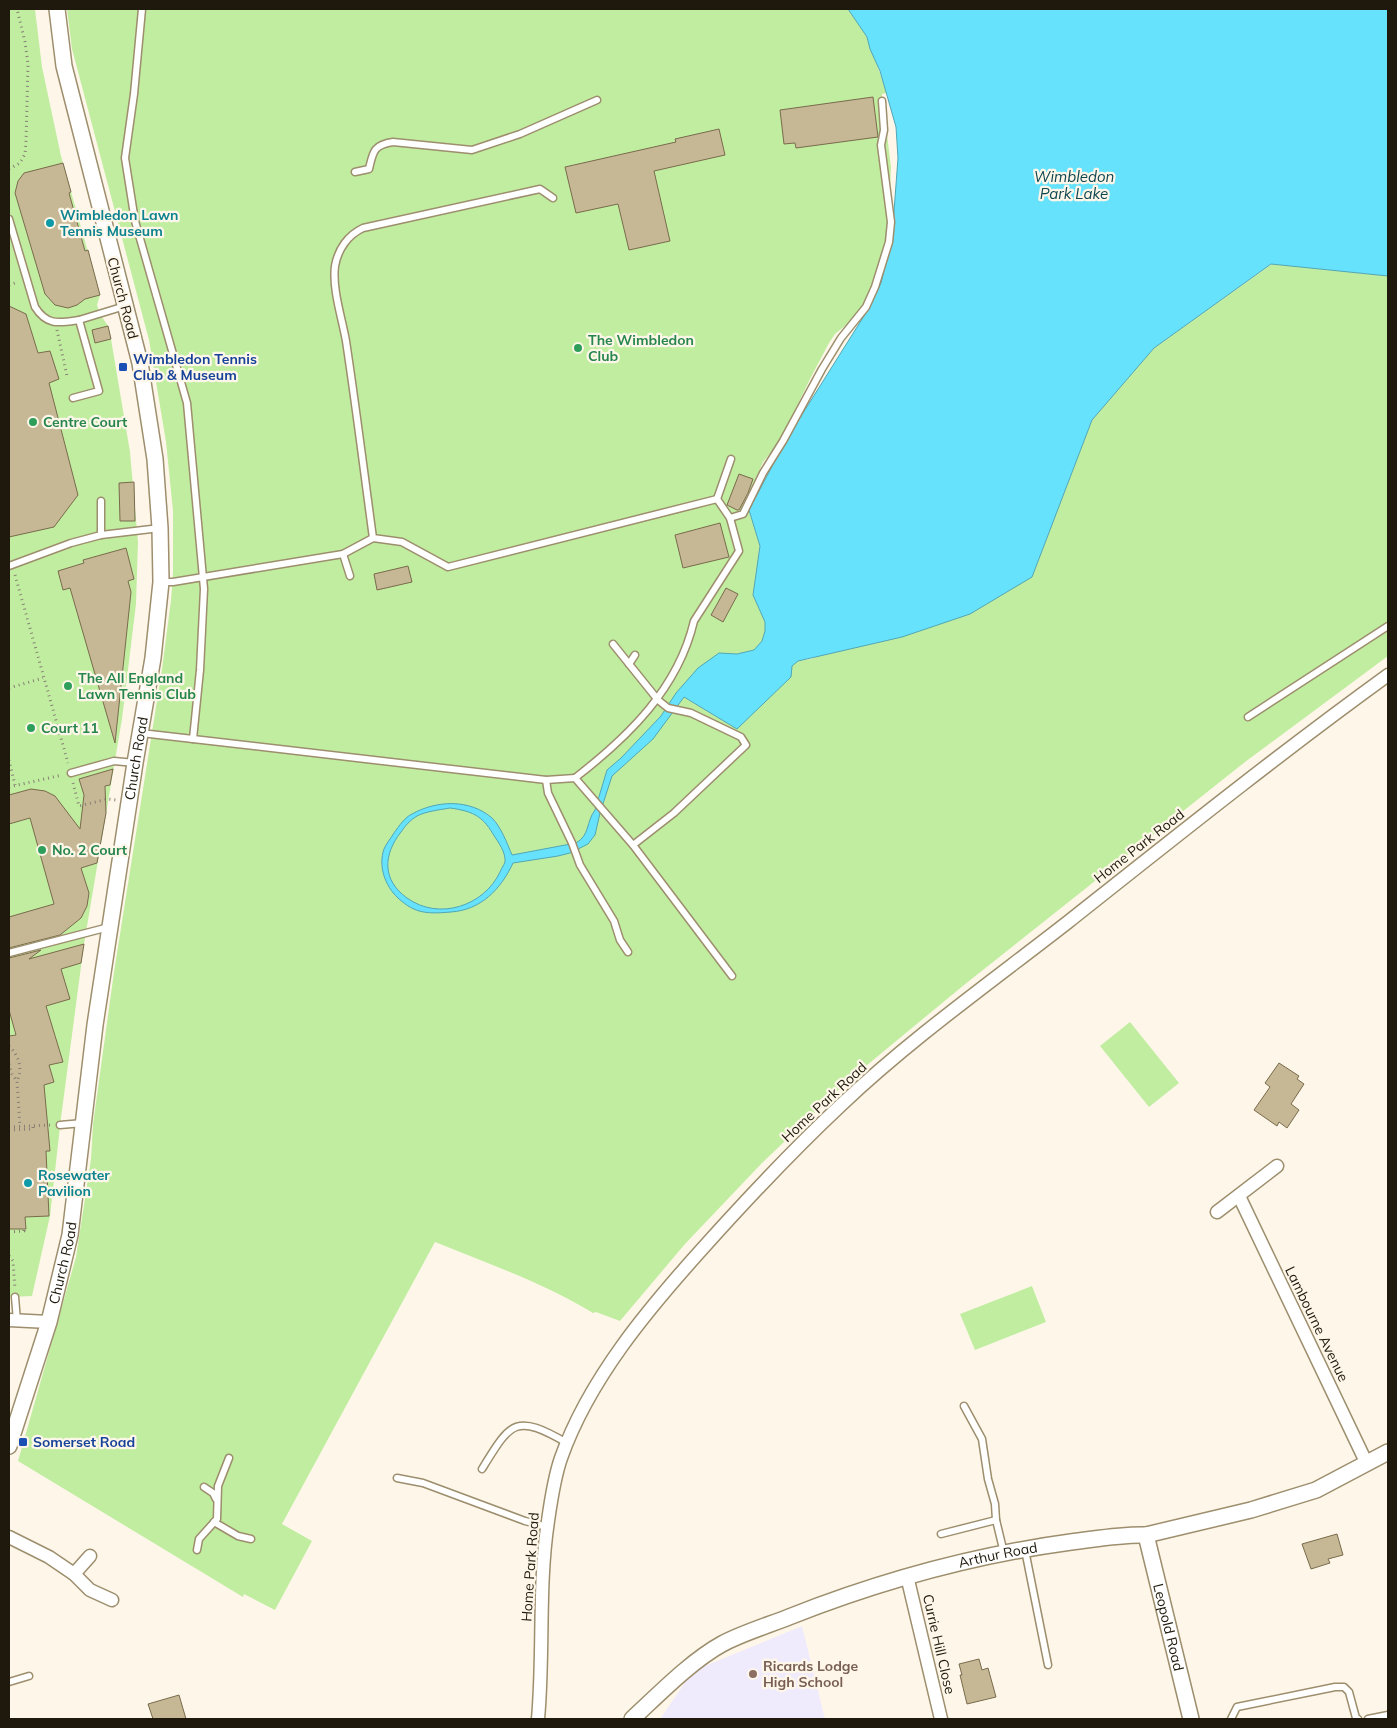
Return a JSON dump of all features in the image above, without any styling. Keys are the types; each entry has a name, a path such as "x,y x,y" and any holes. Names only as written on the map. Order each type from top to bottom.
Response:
{"street":[{"name":"Church Road","path":"9,1446 49,1322 70,1235 95,1025 153,658 161,582 160,528 156,478 140,363 64,66 57,9"},
{"name":"Home Park Road","path":"538,1719 541,1676 542,1582 551,1498 560,1461 576,1422 607,1370 634,1330 665,1290 782,1163 841,1104 905,1048 1235,789 1388,675"},
{"path":"1217,1212 1277,1166"},
{"name":"Lambourne Avenue","path":"1239,1196 1368,1464"},
{"path":"13,1320 49,1322"},
{"name":"Arthur Road","path":"632,1719 687,1669 722,1644 821,1604 907,1576 960,1562 1025,1549 1129,1534 1146,1534 1252,1510 1316,1490 1388,1452"},
{"name":"Leopold Road","path":"1146,1534 1191,1719"},
{"path":"9,1537 49,1557 74,1574 90,1590 112,1600"},
{"path":"74,1574 90,1556"},
{"name":"Currie Hill Close","path":"907,1576 941,1719"}],"lane":[{"path":"142,9 134,94 125,158 135,221 187,403 198,506 204,589 200,670 193,739"},
{"path":"355,172 369,169 374,151 381,144 392,142 472,150 520,134 597,100"},
{"path":"730,518 743,514 763,473 784,441 822,369 841,338 866,308 875,287 889,242 891,222 881,145 884,130 882,101"},
{"path":"373,538 346,341 335,282 335,265 343,245 353,233 375,224 540,189 553,198"},
{"path":"9,219 35,307 40,316 46,320 56,322 79,320 125,306"},
{"path":"72,398 100,391 79,320"},
{"path":"717,500 731,459"},
{"path":"161,582 203,578 343,554 373,538 402,542 448,567 717,500"},
{"path":"141,733 546,780 575,778 614,746 658,700 676,670 691,635 694,621 739,551 730,518 717,500"},
{"path":"101,501 101,535"},
{"path":"10,566 101,535 160,528"},
{"path":"343,554 350,576"},
{"path":"1248,718 1388,626"},
{"path":"613,644 658,700 668,708 691,713 741,737 746,745 674,813 633,845"},
{"path":"629,664 635,655"},
{"path":"70,773 114,760 135,763"},
{"path":"575,778 633,845 732,976"},
{"path":"546,780 548,793 572,843 580,865 614,921 620,940 628,952"},
{"path":"9,952 111,926"},
{"path":"60,1125 84,1123"},
{"path":"13,1320 16,1297"},
{"path":"964,1406 982,1438 988,1479 995,1504 996,1520 1004,1553"},
{"path":"482,1469 500,1440 517,1426 526,1425 546,1431 567,1443"},
{"path":"197,1550 200,1539 217,1519 216,1500 218,1486 229,1458"},
{"path":"397,1478 422,1483 525,1521 547,1527"},
{"path":"204,1487 213,1493 216,1500"},
{"path":"941,1534 996,1520"},
{"path":"214,1522 238,1536 251,1539"},
{"path":"1025,1549 1048,1665"},
{"path":"9,1682 29,1676"},
{"path":"1231,1719 1238,1707 1335,1687 1344,1687 1349,1692 1356,1718 1358,1719"},
{"path":"1368,1719 1388,1715"}],"path":[{"path":"9,170 20,163 25,154 26,141 28,64 17,9"},
{"path":"56,322 67,376"},
{"path":"10,566 44,678 79,806 108,799"},
{"path":"9,688 44,678"},
{"path":"9,760 15,785"},
{"path":"9,787 70,773"},
{"path":"9,1046 16,1053 21,1072 17,1081 19,1130"},
{"path":"9,1064 12,1074 17,1081"},
{"path":"9,1129 19,1130 33,1126 60,1125"},
{"path":"9,1232 24,1231 24,1229"},
{"path":"9,1256 13,1261 16,1297"}],"shaded area":[{"name":"Ricards Lodge High School","path":"802,1626 825,1719 660,1719 686,1681 700,1668"}],"green space":[{"name":"The All England Lawn Tennis Club","path":"9,9 35,9 42,67 61,156 100,295 97,305 100,314 108,326 111,339 130,452 138,542 136,604 122,719 84,944 50,1216 32,1296 9,1297"},
{"path":"67,9 848,9 867,37 887,93 882,94 891,167 888,235 869,293 861,309 851,321 835,334 829,343 780,441 763,462 744,505 743,512 749,510 760,546 753,595 765,622 762,641 754,650 737,654 719,653 677,693 737,729 792,665 798,661 811,659 1032,577 1092,420 1154,348 1272,264 1388,276 1388,656 1245,762 964,985 849,1080 762,1163 685,1244 620,1321 596,1312 593,1313 536,1283 435,1242 282,1524 312,1541 275,1610 244,1594 243,1597 18,1461 76,1257 91,1159 93,1124 114,972 162,669 173,572 173,511 166,442 149,340 72,49"},
{"path":"1130,1022 1179,1083 1149,1107 1100,1046"},
{"path":"1032,1286 1046,1322 975,1350 960,1314"}],"water":[{"name":"Wimbledon Park Lake","path":"848,9 1388,9 1388,276 1271,264 1154,348 1092,420 1032,577 970,614 902,637 798,661 792,666 791,677 737,729 684,697 653,739 612,776 595,835 588,844 570,853 513,863 496,889 472,907 451,912 435,913 422,912 410,907 389,888 382,869 384,849 407,817 422,809 442,804 474,807 492,818 504,835 512,855 576,843 586,832 607,770 661,716 676,693 698,668 719,653 737,654 754,650 762,641 765,622 753,595 760,546 749,510 786,440 869,308 881,283 892,238 898,158 896,127 880,71 867,37","holes":["457,809 475,815 485,822 501,847 505,863 493,884 472,901 446,909 420,905 407,898 393,883 388,867 391,849 404,828 417,816 437,810"]}],"building":[{"path":"873,97 878,137 796,148 795,143 784,144 780,110"},
{"path":"719,129 725,155 654,171 670,241 629,250 618,204 576,213 565,167 676,142 675,139"},
{"name":"Wimbledon Lawn Tennis Museum","path":"63,163 85,251 88,250 100,295 85,299 77,305 68,308 55,305 45,294 15,193 18,181 24,173"},
{"name":"Centre Court","path":"9,306 26,314 38,353 50,351 59,379 49,383 78,495 54,527 9,537"},
{"path":"108,326 111,339 95,343 92,330"},
{"path":"739,474 753,479 748,493 739,510 737,510 727,505"},
{"path":"134,482 135,521 120,521 119,483"},
{"path":"720,523 729,557 683,568 675,535"},
{"path":"126,548 134,579 128,581 131,592 115,743 70,588 63,590 58,571 84,563 83,560"},
{"path":"408,566 412,582 377,590 374,574"},
{"path":"726,588 738,594 723,622 711,615"},
{"name":"No. 2 Court","path":"113,769 110,785 105,786 106,813 97,863 81,868 89,893 87,906 81,918 60,935 9,948 9,917 54,904 30,818 9,824 9,795 31,789 45,791 55,796 80,829 84,795 79,779"},
{"path":"84,944 81,963 61,969 70,999 46,1006 63,1062 49,1065 54,1082 44,1085 50,1151 46,1151 49,1216 25,1217 26,1229 9,1229 9,1036 16,1035 9,1010 9,958 41,950 29,959"},
{"path":"1279,1063 1299,1076 1297,1079 1304,1084 1291,1104 1299,1110 1287,1128 1279,1122 1277,1126 1254,1110 1270,1087 1265,1083"},
{"path":"1337,1534 1343,1555 1328,1559 1330,1563 1311,1569 1302,1544"},
{"path":"979,1659 982,1670 988,1668 996,1697 967,1704 959,1664"},
{"path":"179,1695 186,1719 153,1719 148,1704"}],"place":[{"name":"Wimbledon Lawn Tennis Museum","path":"50,223"},
{"name":"The Wimbledon Club","path":"578,348"},
{"name":"Wimbledon Tennis Club & Museum","path":"123,367"},
{"name":"Centre Court","path":"33,422"},
{"name":"The All England Lawn Tennis Club","path":"68,686"},
{"name":"Court 11","path":"31,728"},
{"name":"No. 2 Court","path":"42,850"},
{"name":"Rosewater Pavilion","path":"28,1183"},
{"name":"Somerset Road","path":"23,1442"},
{"name":"Ricards Lodge High School","path":"753,1674"}]}
